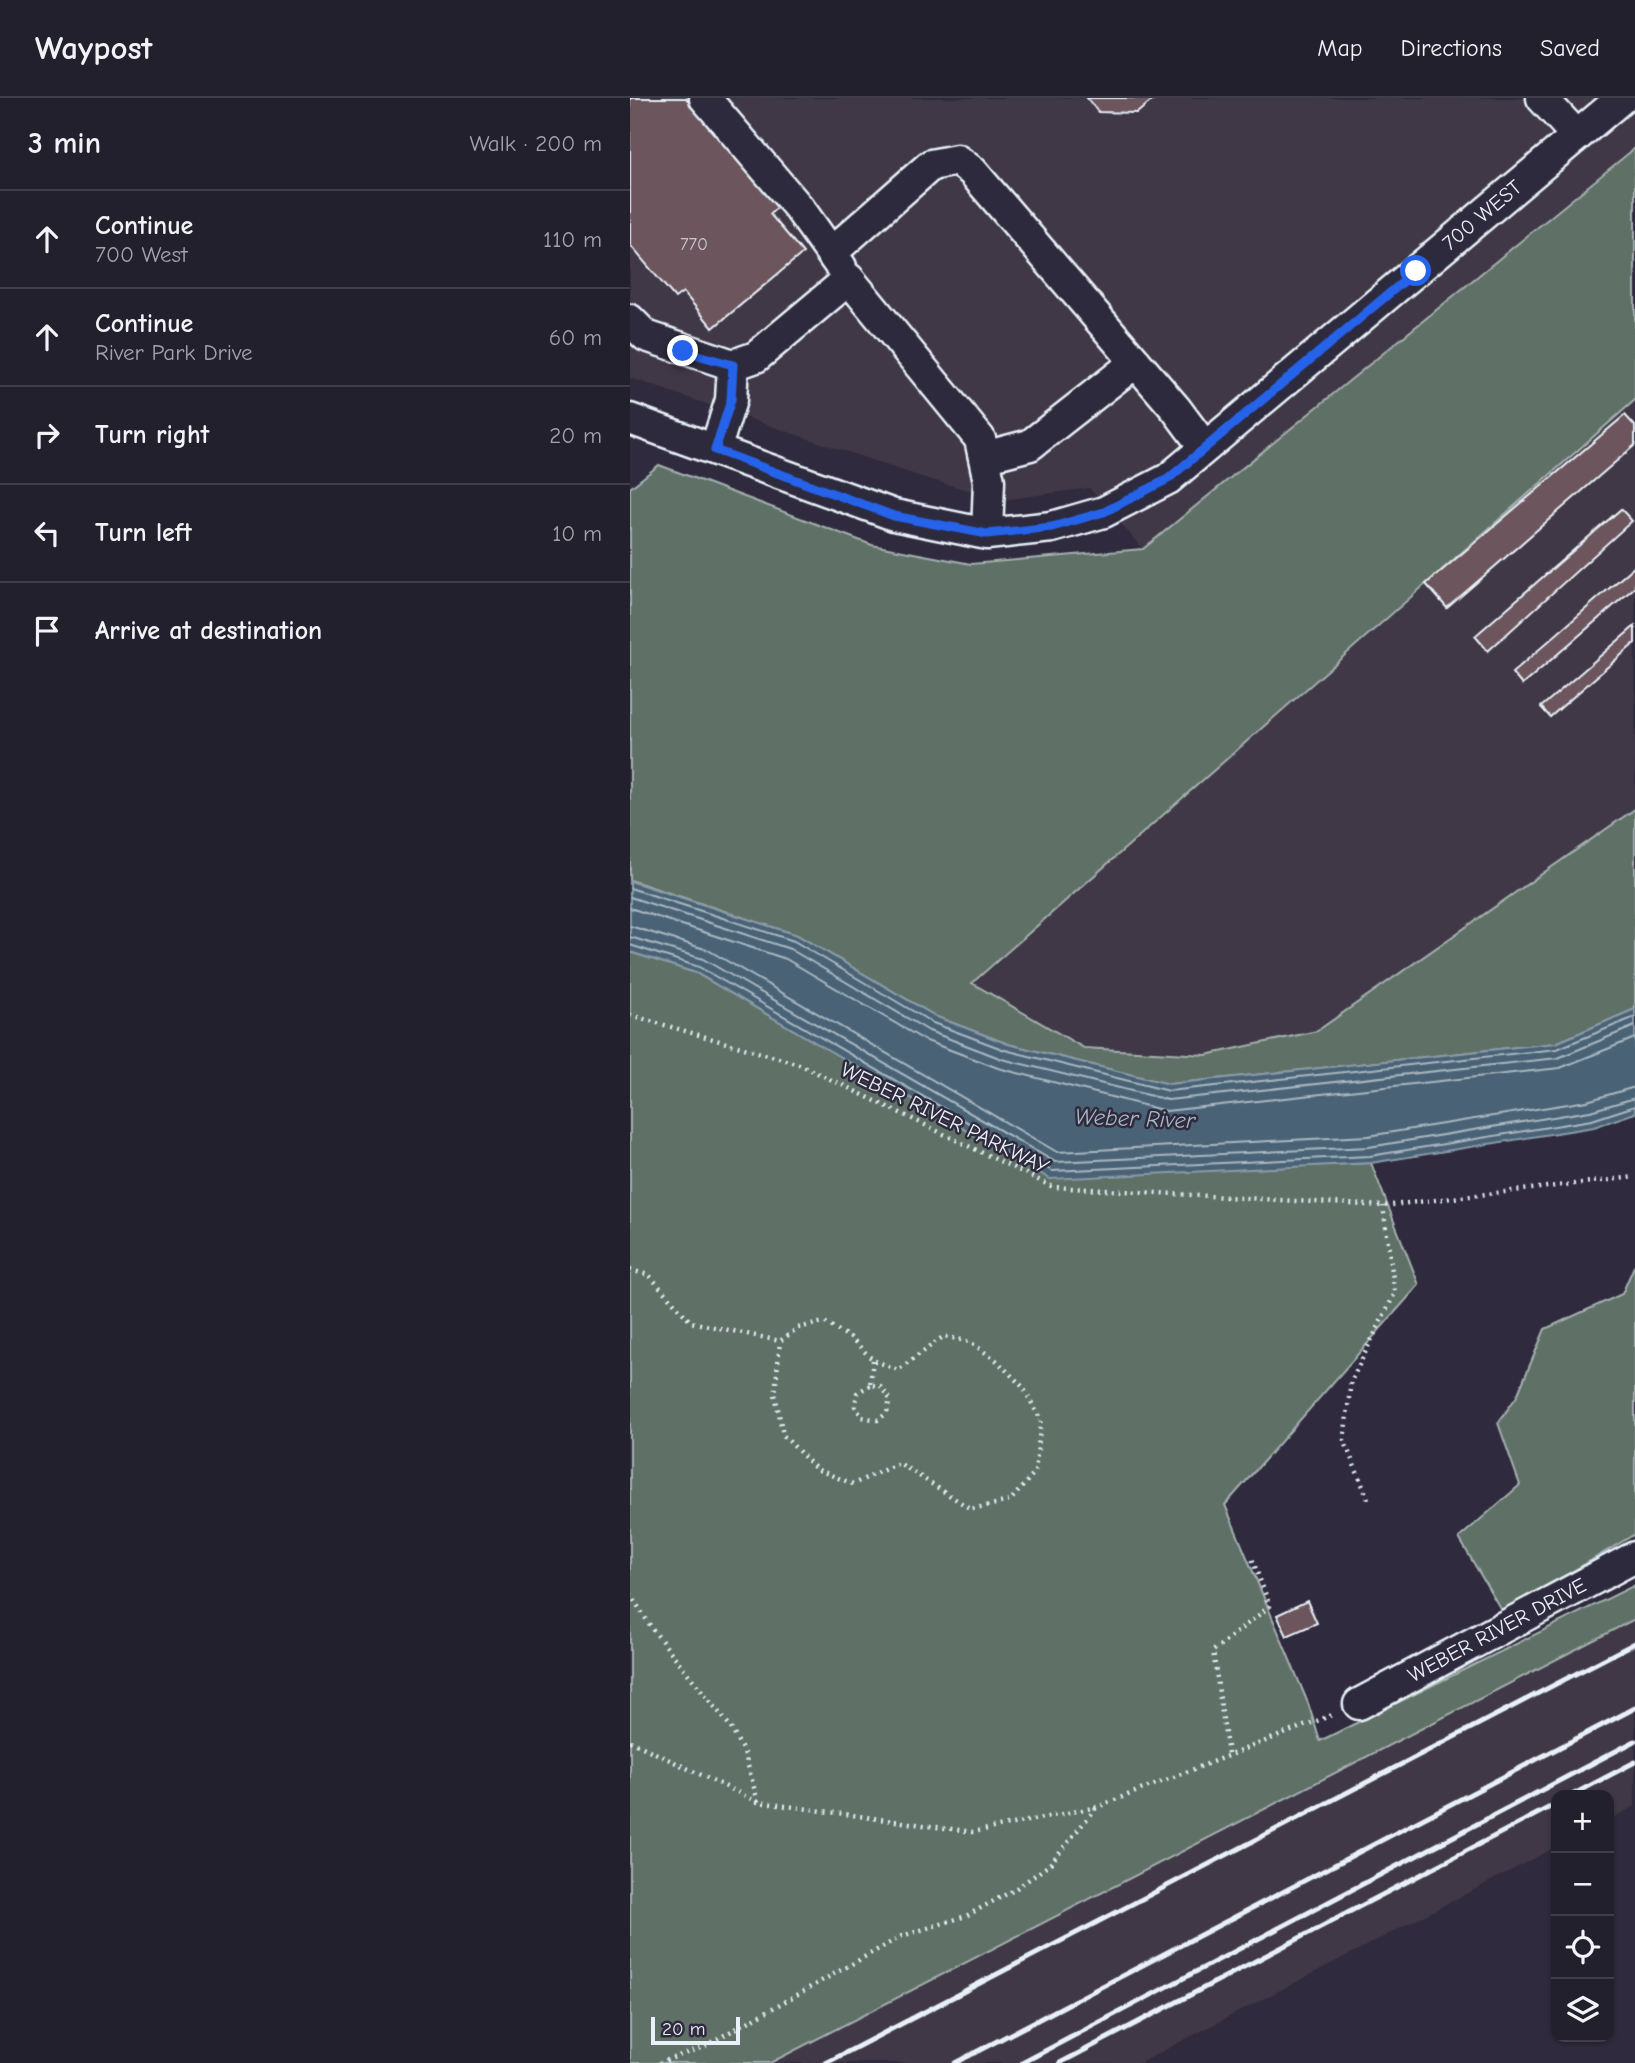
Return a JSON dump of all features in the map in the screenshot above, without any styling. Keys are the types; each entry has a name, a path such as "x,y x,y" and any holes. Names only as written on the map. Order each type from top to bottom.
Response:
{"street":[{"path":"705,98 799,208 849,279 980,439 989,481 987,534"},
{"path":"1542,98 1577,136"},
{"name":"700 WEST","path":"630,419 894,516 987,534 1052,527 1104,512 1168,479 1622,98"},
{"path":"831,253 930,165 957,160 972,171 1136,362 1205,448"},
{"path":"630,320 646,336 733,365 756,357 849,279"},
{"path":"984,457 1030,445 1136,362"},
{"path":"715,450 731,400 733,365"},
{"name":"WEBER RIVER DRIVE","path":"1359,1704 1635,1557"}],"path":[{"name":"WEBER RIVER PARKWAY","path":"630,1014 799,1064 1053,1187 1383,1206 1635,1177"},
{"path":"1368,1499 1344,1440 1351,1381 1395,1293 1383,1206"},
{"path":"630,1270 649,1275 691,1322 780,1341 798,1328 824,1322 852,1338 873,1360 898,1370 944,1336 971,1342 996,1360 1023,1387 1041,1420 1035,1472 1010,1501 971,1509 899,1463 853,1484 816,1469 783,1435 775,1394 780,1341"},
{"path":"870,1385 880,1386 890,1399 887,1413 878,1420 862,1417 855,1406 858,1393 870,1385 873,1360"},
{"path":"1228,1754 1213,1651 1270,1606 1251,1556"},
{"path":"630,1594 653,1630 730,1726 745,1755 758,1802"},
{"path":"630,1741 758,1802 973,1832 1097,1807 1359,1704"},
{"path":"659,2063 704,2048 902,1936 966,1916 1014,1890 1049,1865 1097,1807"}],"shaded area":[{"path":"630,98 1635,98 1635,151 1143,549 1089,488 1003,500 921,477 630,378"},
{"path":"1635,400 1635,809 1317,1031 1206,1055 1084,1048 972,983"},
{"path":"1635,1588 1635,1806 1614,1817 1614,1790 1551,1790 1551,1850 1140,2063 725,2063"}],"green space":[{"path":"1635,148 1635,400 972,983 1084,1048 1206,1055 1317,1031 1635,809 1635,1009 1556,1043 1169,1084 1008,1044 937,1017 797,935 630,880 630,488 659,465 872,545 971,564 1143,549"},
{"path":"630,952 696,973 1050,1178 1371,1163 1419,1285 1225,1505 1308,1703 1320,1741 1635,1585 1635,1619 770,2063 630,2063"},
{"path":"1635,1264 1635,1534 1503,1613 1459,1538 1520,1485 1498,1423 1517,1396 1545,1329 1622,1294"}],"water":[{"name":"Weber River","path":"630,881 797,935 937,1017 1008,1044 1169,1084 1556,1043 1635,1009 1635,1113 1594,1127 1371,1163 1050,1179 696,973 630,952"}],"building":[{"path":"630,98 686,98 778,207 770,214 803,253 713,328 683,292 675,298 630,245"},
{"path":"1087,98 1155,98 1137,113 1098,112"},
{"path":"1625,415 1635,426 1635,445 1447,608 1426,584"},
{"path":"1621,509 1632,521 1488,651 1475,636"},
{"path":"1635,566 1635,587 1522,685 1512,673"},
{"path":"1635,626 1635,643 1550,717 1541,707"},
{"path":"1307,1601 1317,1623 1287,1636 1277,1615"}],"railway":[{"path":"826,2063 1635,1643"},
{"path":"955,2063 1635,1708"},
{"path":"1022,2063 1635,1741"},
{"path":"1582,1790 1635,1762"},
{"path":"1060,2063 1551,1807"}],"route":[{"path":"683,351 733,365 731,400 715,450 894,516 987,534 1052,527 1104,512 1168,479 1416,271"}]}
